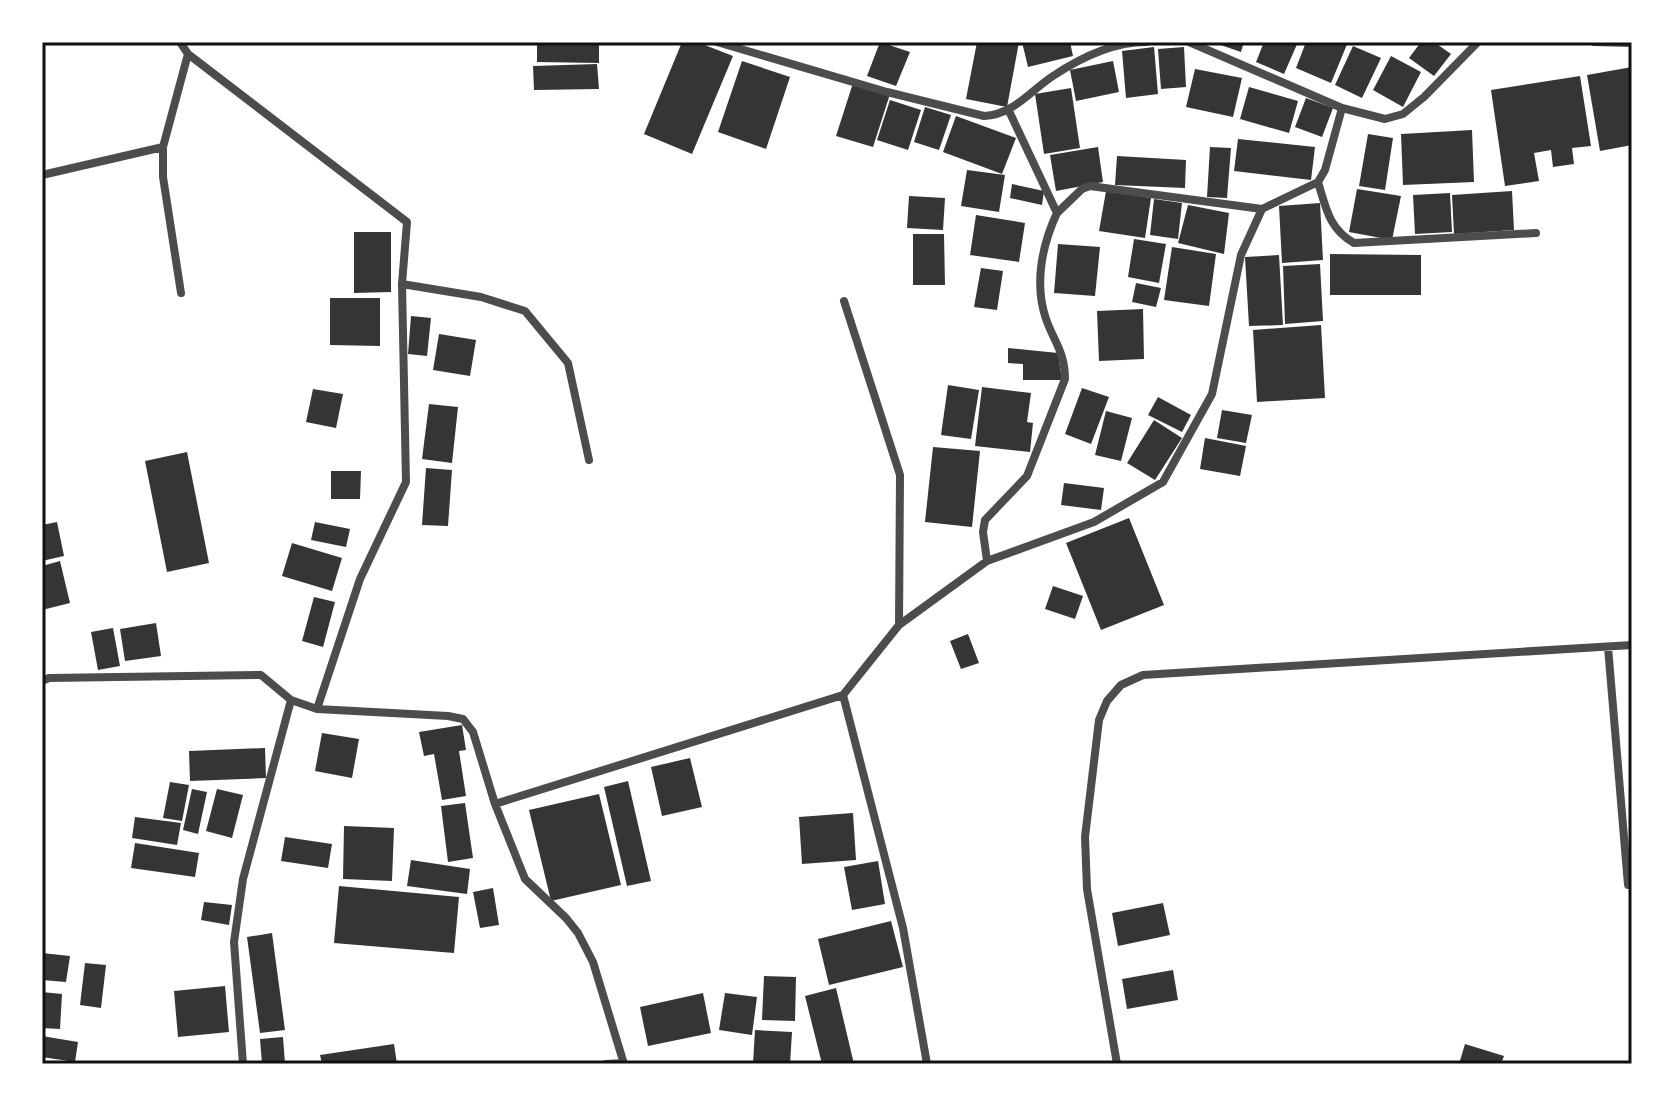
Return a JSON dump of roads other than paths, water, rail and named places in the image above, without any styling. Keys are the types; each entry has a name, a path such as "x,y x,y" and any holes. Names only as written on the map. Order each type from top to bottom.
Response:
{"street":[{"path":"180,42 188,54 407,222 402,284 406,482 360,579 317,709"},
{"path":"717,42 887,92 984,116 997,116 1009,111 1053,75 1093,54 1146,42"},
{"path":"1189,42 1342,108 1385,119 1403,114 1424,97 1478,42"},
{"path":"1594,42 1632,43"},
{"path":"181,293 163,177 163,147 188,54"},
{"path":"987,561 983,532 985,520 1027,476 1065,379 1065,362 1046,319 1041,294 1041,262 1046,237 1057,213 1082,189 1090,186 1262,209 1318,182 1325,170 1342,108"},
{"path":"1009,111 1057,213"},
{"path":"42,175 163,147"},
{"path":"1318,182 1330,222 1340,235 1354,243 1536,233"},
{"path":"495,804 843,695 899,625 987,561 1094,522 1163,482 1212,394 1241,255 1262,209"},
{"path":"402,284 481,297 525,311 568,363 589,460"},
{"path":"844,301 900,475 899,625"},
{"path":"1117,1064 1087,889 1085,837 1099,720 1107,701 1121,685 1143,675 1632,645"},
{"path":"1608,647 1628,885"},
{"path":"42,681 49,678 261,675 291,700 317,709 463,719 473,732 495,804 525,879 566,918 593,962 623,1063 606,1064"},
{"path":"843,695 903,928 927,1064"},
{"path":"243,1064 234,942 243,879 291,700"}]}
